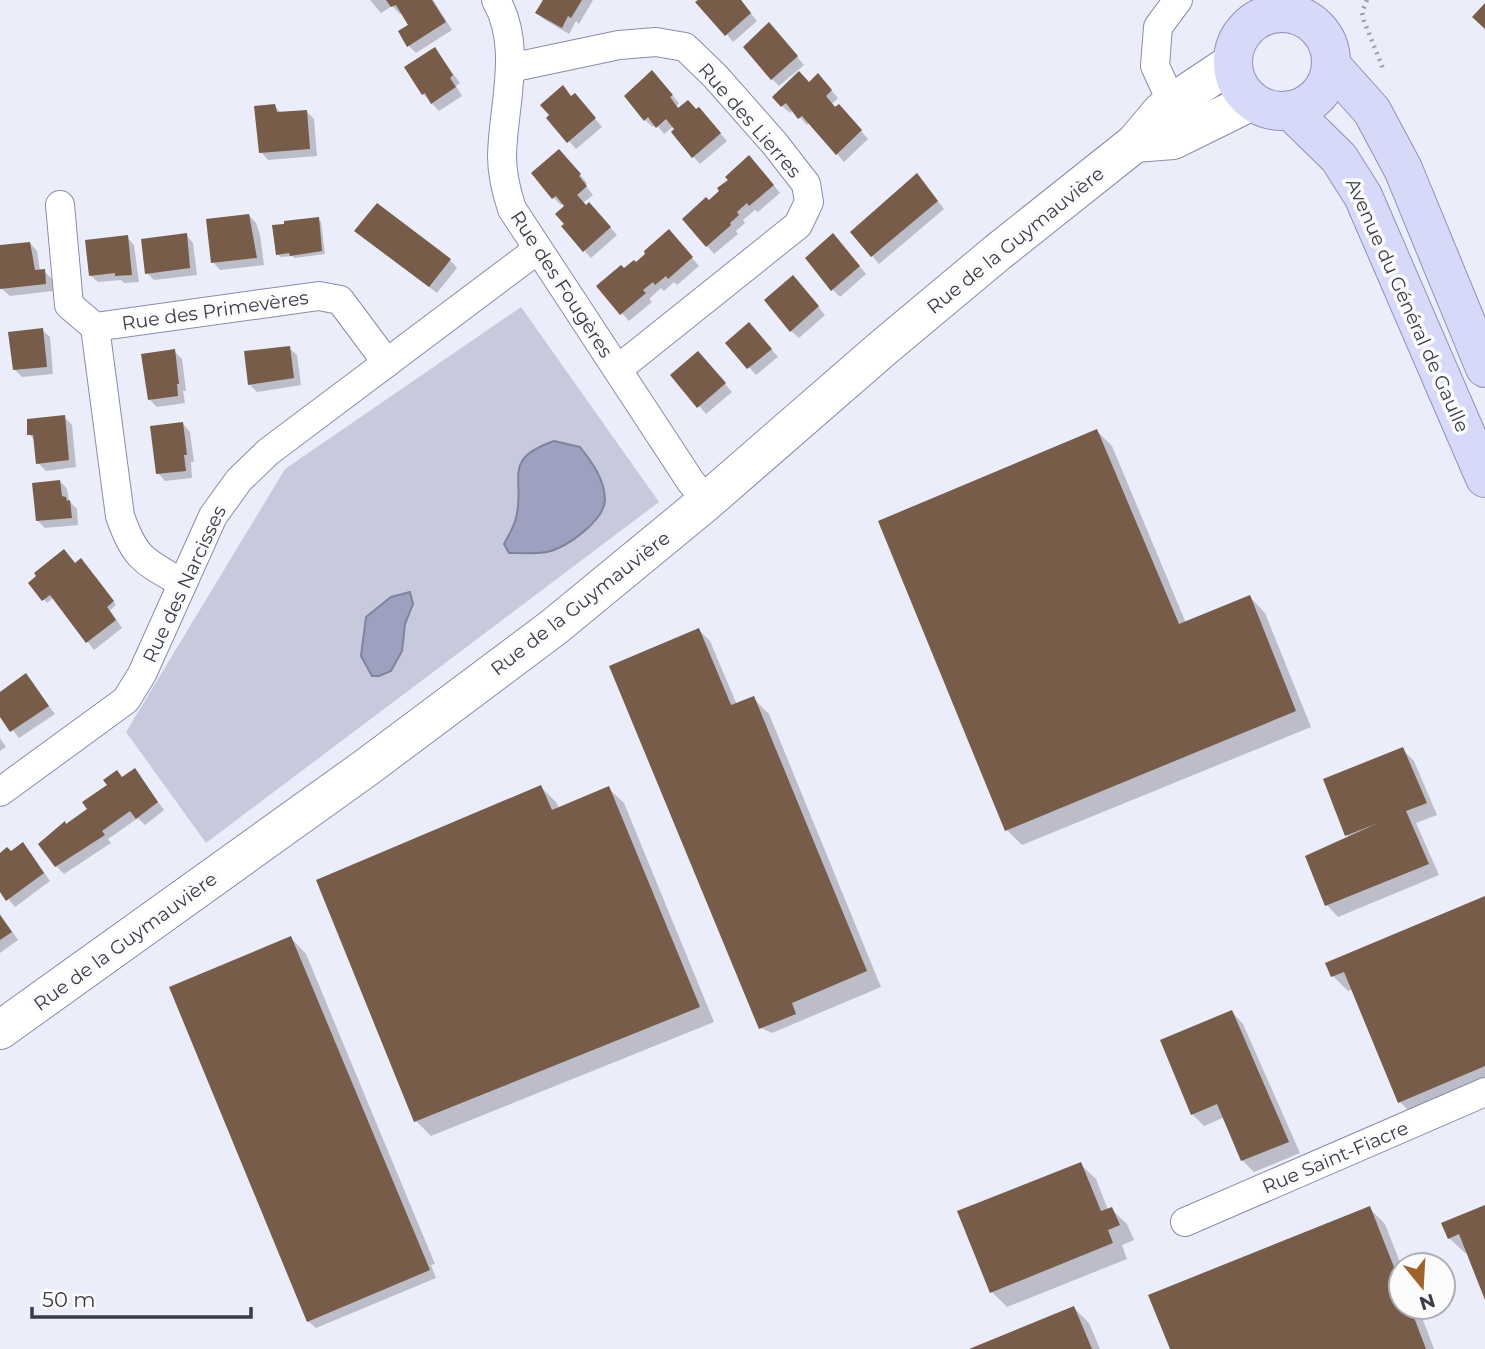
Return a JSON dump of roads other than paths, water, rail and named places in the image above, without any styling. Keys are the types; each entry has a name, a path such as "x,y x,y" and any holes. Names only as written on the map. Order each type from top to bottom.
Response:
{"main road":[{"path":"1297,8 1320,31 1329,48 1331,65 1328,78 1322,90 1302,106 1290,110 1270,110 1252,101 1238,84 1232,63 1235,46 1256,10 1272,14 1289,13 1297,8"},
{"path":"1331,65 1372,111 1403,169 1485,369"},
{"name":"Avenue du Général de Gaulle","path":"1290,110 1339,158 1363,196 1485,478"}],"street":[{"name":"Rue des Fougères","path":"496,0 507,34 510,68 502,153 503,180 512,209 691,482 707,501"},
{"path":"1172,103 1155,66 1157,27 1178,0"},
{"name":"Rue des Lierres","path":"510,68 619,45 656,42 685,47 775,144 806,184 809,202 798,225 618,369"},
{"name":"Rue de la Guymauvière","path":"0,1030 367,767 554,627 707,501 924,313 1135,143 1161,112 1232,63"},
{"path":"1135,143 1173,140 1252,101"},
{"name":"Rue des Primevères","path":"60,205 69,305 95,327 120,516 129,540 144,561 182,583"},
{"name":"Rue des Narcisses","path":"0,792 126,700 142,674 212,516 239,480 268,452 537,250"},
{"name":"Rue des Primevères","path":"95,327 319,296 340,300 387,363"},
{"name":"Rue Saint-Fiacre","path":"1185,1222 1485,1092"}]}
